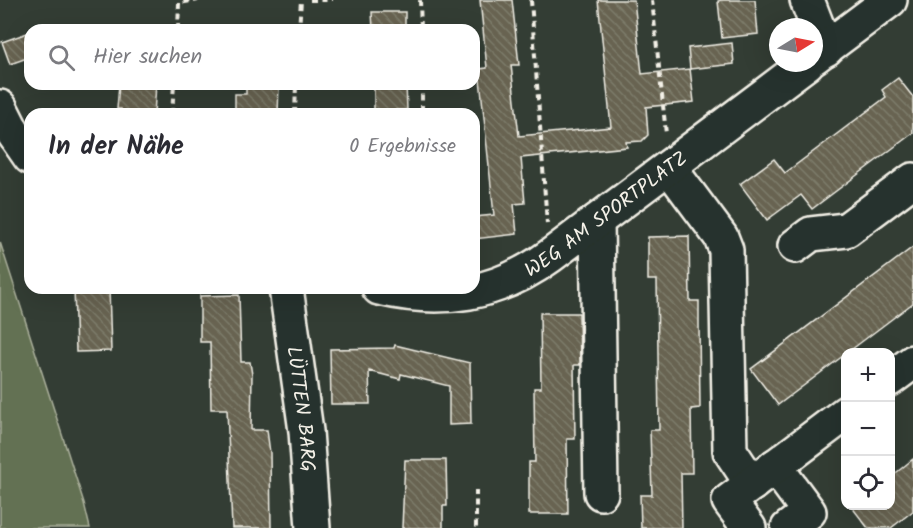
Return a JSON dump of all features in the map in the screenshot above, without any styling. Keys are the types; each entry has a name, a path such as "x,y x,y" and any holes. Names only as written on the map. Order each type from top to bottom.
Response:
{"street":[{"path":"807,0 810,18"},
{"name":"WEG AM SPORTPLATZ","path":"823,51 890,0"},
{"name":"WEG AM SPORTPLATZ","path":"480,290 508,282 550,256 795,72"},
{"path":"0,107 24,147"},
{"path":"669,167 721,237 726,250 730,451 809,512 788,528"},
{"path":"795,246 811,234 846,230 913,180"},
{"path":"597,221 601,493"},
{"name":"LÜTTEN BARG","path":"287,294 310,467 313,528"},
{"name":"WEG AM SPORTPLATZ","path":"414,294 425,296 467,294"},
{"path":"895,376 913,362"},
{"path":"749,528 729,501 841,417"}],"path":[{"path":"178,24 178,1 198,0"},
{"path":"299,24 301,0"},
{"path":"310,0 332,0"},
{"path":"420,0 421,24"},
{"path":"531,0 550,256"},
{"path":"652,0 669,167"},
{"path":"172,108 174,90"},
{"path":"295,108 296,90"},
{"path":"422,90 422,108"},
{"path":"476,490 477,528"}],"green space":[{"path":"0,242 84,503 90,528 0,528"}],"building":[{"path":"480,0 512,0 519,65 511,65 519,136 611,127 598,0 634,0 642,74 690,69 694,102 646,107 648,135 642,141 626,142 627,147 521,158 525,203 514,204 517,234 480,238 480,216 494,215 480,79 480,69 487,68"},
{"path":"755,0 758,34 722,38 718,1"},
{"path":"372,12 405,12 405,24 373,24"},
{"path":"24,34 24,59 10,64 2,42"},
{"path":"732,43 734,64 690,69 688,48"},
{"path":"898,78 913,97 913,133 812,209 801,195 767,220 740,184 774,159 785,173 886,97 882,90"},
{"path":"119,90 156,90 154,108 117,108"},
{"path":"246,90 279,90 278,108 235,108 235,94 246,94"},
{"path":"374,90 406,90 407,108 374,108"},
{"path":"689,236 690,301 699,301 700,408 691,409 692,473 681,473 682,528 641,528 640,495 652,495 650,430 659,430 657,280 648,280 648,237"},
{"path":"913,247 913,303 853,348 841,348 841,357 778,405 751,369"},
{"path":"74,294 109,294 111,351 76,352"},
{"path":"239,295 241,362 250,362 252,375 251,430 267,430 270,453 271,528 232,528 227,409 211,409 210,342 200,342 200,296"},
{"path":"540,313 579,313 580,365 574,365 575,439 567,439 568,514 529,514 529,462 535,462 534,388 541,388"},
{"path":"395,345 470,363 471,424 449,425 449,386 401,374 400,379 369,371 370,404 331,404 330,349 394,348"},
{"path":"913,459 913,511 891,528 868,528 854,510 895,510 895,474"},
{"path":"405,460 446,460 447,506 443,506 443,528 402,528"}]}
